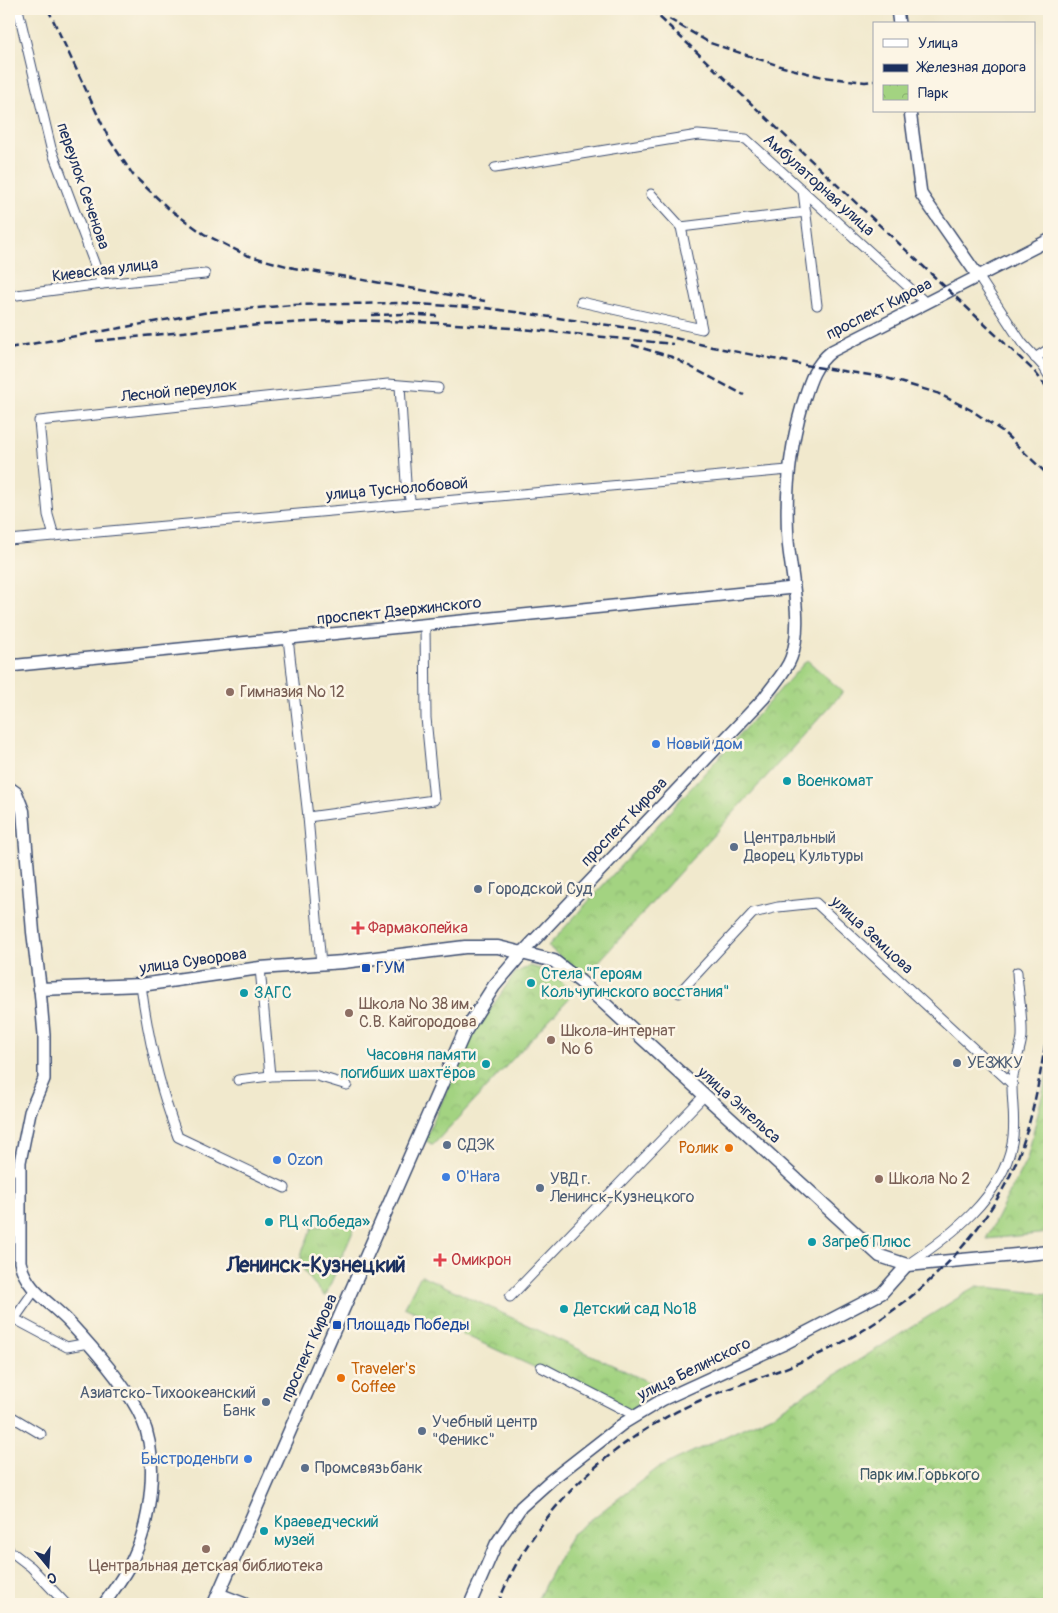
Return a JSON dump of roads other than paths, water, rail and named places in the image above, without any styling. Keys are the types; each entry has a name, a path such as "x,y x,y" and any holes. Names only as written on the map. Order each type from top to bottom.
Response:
{"main road":[{"path":"9,788 16,793 23,811 33,932 40,989"},
{"name":"улица Суворова","path":"40,989 141,985 260,968 321,964 465,947 498,947 554,961"},
{"name":"проспект Кирова","path":"217,1599 464,1033 494,986 523,952"},
{"name":"улица Энгельса","path":"554,961 581,982 866,1245 880,1256 907,1265"},
{"path":"907,1265 1049,1252"}],"street":[{"name":"переулок Сеченова","path":"18,9 51,148 102,284"},
{"path":"897,9 898,22"},
{"path":"910,112 921,194 1022,343 1049,376"},
{"name":"Амбулаторная улица","path":"495,168 698,135 746,139 926,303"},
{"path":"803,191 818,305"},
{"path":"581,302 702,329 681,226 651,194"},
{"path":"681,226 806,212"},
{"name":"проспект Кирова","path":"523,952 764,698 791,658 797,628 787,516 788,470 793,437 808,387 821,359 832,351 1049,240"},
{"name":"Киевская улица","path":"9,296 102,284 205,274"},
{"path":"1035,358 1049,349"},
{"name":"Лесной переулок","path":"54,536 48,515 39,421 388,384 438,388"},
{"path":"400,386 406,484 411,503"},
{"name":"улица Туснолобовой","path":"9,540 788,470"},
{"name":"проспект Дзержинского","path":"9,666 793,588"},
{"path":"308,817 434,800 426,718 425,625"},
{"path":"288,638 308,817 321,964"},
{"name":"улица Земцова","path":"679,993 753,913 778,907 816,903 1012,1084"},
{"path":"260,968 270,1076"},
{"path":"907,1265 942,1241 973,1213 1000,1177 1012,1144 1015,1113 1012,1084 1022,1036 1017,972"},
{"path":"141,985 146,1025 155,1069 178,1137 285,1188"},
{"path":"40,989 44,1035 44,1079 26,1126 14,1170 20,1262 27,1283 67,1320 88,1343 134,1404 143,1420 148,1438 150,1500 134,1557 104,1604"},
{"path":"238,1080 270,1076 314,1075 347,1085"},
{"path":"510,1297 704,1096"},
{"name":"улица Белинского","path":"470,1604 496,1544 521,1507 551,1480 636,1416 662,1400 782,1345 882,1293 907,1265"},
{"path":"34,1291 11,1319 67,1347 88,1343"},
{"path":"541,1367 636,1416"},
{"path":"9,1416 40,1434"},
{"path":"9,1550 31,1566 66,1604"},
{"path":"217,1599 245,1604"}],"railway":[{"path":"48,9 109,139 133,175 169,209 204,234 246,255 294,268 485,301"},
{"path":"651,9 1034,371 1049,390"},
{"path":"669,19 710,43 783,67 823,77 865,82 873,81"},
{"path":"9,348 209,312 293,305 400,303 486,308 637,329 712,347 816,367 883,377 937,393 971,410 1002,431 1049,476"},
{"path":"372,315 406,314 437,316"},
{"path":"96,341 276,324 379,321 463,324 673,344"},
{"path":"632,345 672,357 744,395"},
{"path":"498,1604 513,1571 531,1540 554,1510 579,1482 637,1435 668,1416 701,1400 808,1359 868,1328 913,1295 954,1256 989,1212 1013,1168 1034,1105 1049,1019"}],"place":[{"name":"Гимназия № 12","path":"230,692"},
{"name":"Новый дом","path":"656,744"},
{"name":"Военкомат","path":"787,781"},
{"name":"Центральный Дворец Культуры","path":"734,847"},
{"name":"Городской Суд","path":"478,889"},
{"name":"Фармакопейка","path":"358,928"},
{"name":"ГУМ","path":"366,968"},
{"name":"Стела \"Героям Кольчугинского восстания\"","path":"531,983"},
{"name":"ЗАГС","path":"244,993"},
{"name":"Школа № 38 им. С.В. Кайгородова","path":"349,1013"},
{"name":"Школа-интернат № 6","path":"551,1040"},
{"name":"УЕЗЖКУ","path":"957,1063"},
{"name":"Часовня памяти погибших шахтёров","path":"486,1064"},
{"name":"СДЭК","path":"447,1145"},
{"name":"Ролик","path":"729,1148"},
{"name":"Ozon","path":"277,1160"},
{"name":"O'Hara","path":"446,1177"},
{"name":"Школа № 2","path":"879,1179"},
{"name":"УВД г. Ленинск-Кузнецкого","path":"540,1188"},
{"name":"РЦ «Победа»","path":"269,1222"},
{"name":"Загреб Плюс","path":"812,1242"},
{"name":"Омикрон","path":"440,1260"},
{"name":"Детский сад №18","path":"564,1309"},
{"name":"Площадь Победы","path":"337,1325"},
{"name":"Traveler's Coffee","path":"341,1378"},
{"name":"Азиатско-Тихоокеанский Банк","path":"266,1402"},
{"name":"Учебный центр \"Феникс\"","path":"422,1431"},
{"name":"Быстроденьги","path":"248,1459"},
{"name":"Промсвязьбанк","path":"305,1468"},
{"name":"Краеведческий музей","path":"264,1531"},
{"name":"Центральная детская библиотека","path":"206,1549"}],"district":[{"name":"Ленинск-Кузнецкий","path":"316,1265"}],"park label":[{"name":"Парк им.Горького","path":"920,1475"}]}
